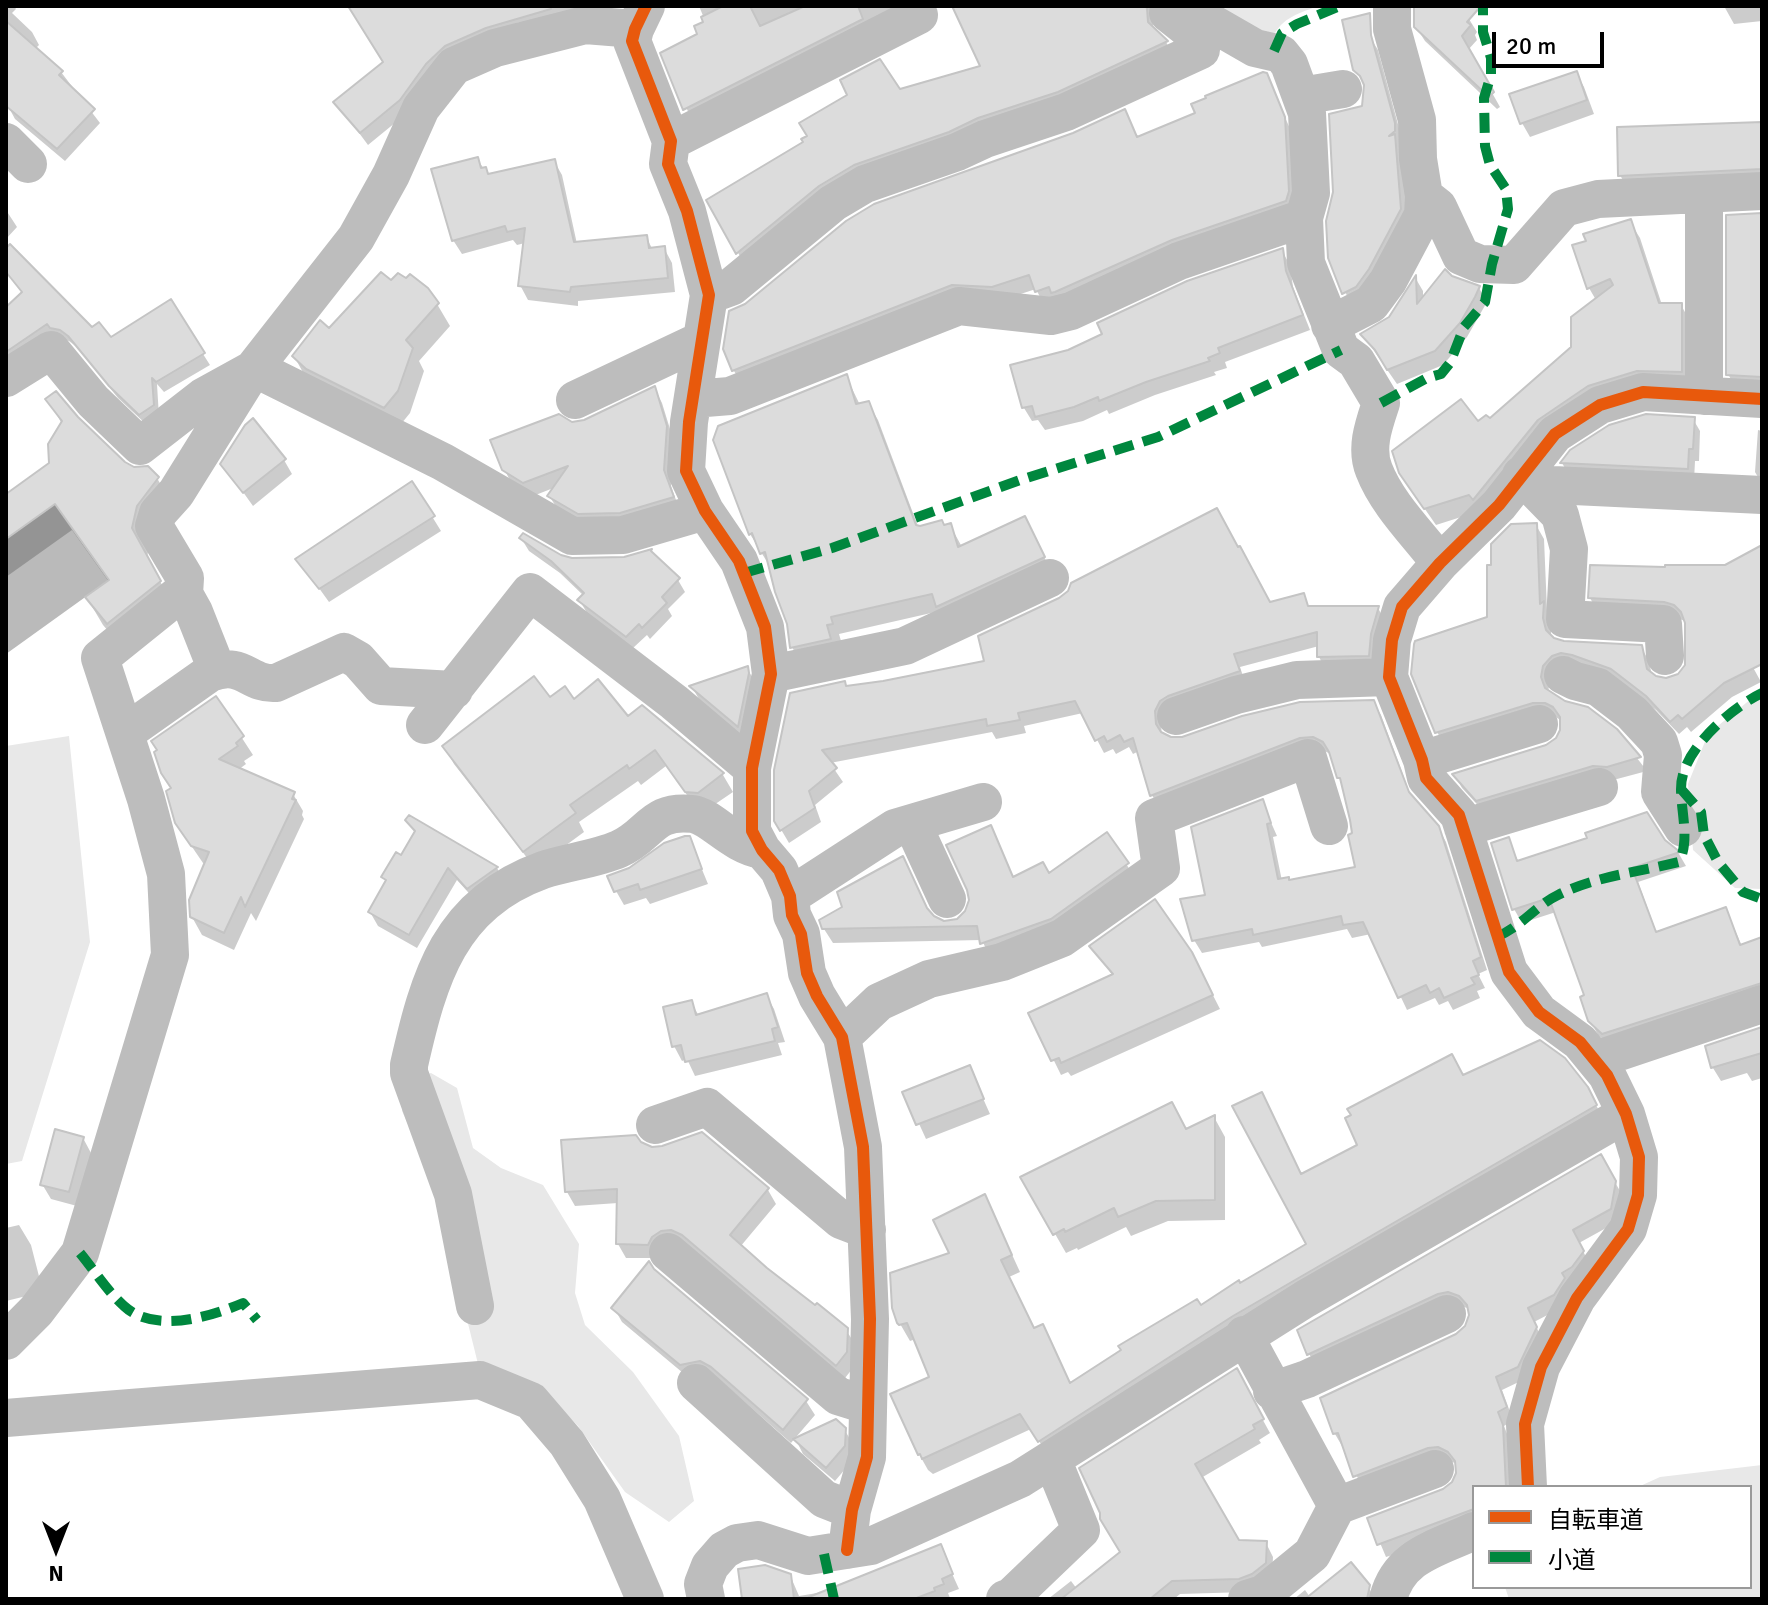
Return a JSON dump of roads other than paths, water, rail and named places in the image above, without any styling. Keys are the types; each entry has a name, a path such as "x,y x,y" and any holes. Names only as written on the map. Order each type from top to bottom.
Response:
{"street":[{"path":"709,295 731,287 833,203 865,184 1066,112 1201,50 1201,39 1159,6"},
{"path":"1182,6 1255,48 1281,54 1289,64 1307,113 1311,193 1304,218 1306,263 1341,350 1356,361 1381,403 1372,428 1370,449 1374,470 1392,501 1440,563"},
{"path":"1330,325 1371,304 1416,232 1423,215 1417,120 1392,29 1392,6"},
{"path":"671,141 919,15"},
{"path":"213,660 184,594 185,578 154,526 158,513 194,467 254,368 356,238 391,175 421,108 454,66 495,48 585,25 640,17 632,41 671,141 668,164 687,211 709,295 689,422 686,471 705,511 739,561 765,627 771,674 752,768 752,831 762,850 779,870 801,934 807,973 842,1037 863,1147 870,1319 867,1457 852,1510 847,1550"},
{"path":"1301,96 1343,89"},
{"path":"1424,196 1438,207 1461,256 1480,264 1514,265 1564,208 1598,199 1762,191"},
{"path":"1704,194 1704,396"},
{"path":"693,399 730,396 959,306 1051,316 1071,311 1179,261 1304,218"},
{"path":"575,400 702,340"},
{"path":"6,378 51,350 93,401 140,446 203,397 254,368"},
{"path":"254,368 443,462 572,536 623,535 705,511"},
{"path":"1528,1485 1525,1424 1541,1367 1577,1298 1628,1229 1638,1195 1639,1157 1626,1114 1607,1075 1580,1042 1539,1012 1509,972 1459,815 1426,778 1422,760 1389,677 1392,640 1402,607 1440,563 1499,505 1530,483 1555,434 1600,405 1643,392 1762,399"},
{"path":"1530,483 1762,495"},
{"path":"1530,483 1560,515 1569,549 1565,619 1663,624 1665,656"},
{"path":"771,674 905,646 1050,578"},
{"path":"425,725 530,592 654,686 752,768"},
{"path":"6,1341 36,1311 80,1253 170,955 166,874 100,658 177,596 184,594"},
{"path":"125,733 210,673 223,668 233,668 267,684 276,683 344,652 358,660 381,686 454,690"},
{"path":"1563,675 1598,687 1632,713 1659,742 1663,755 1660,792 1683,828"},
{"path":"1176,716 1236,695 1297,680 1389,677"},
{"path":"1422,760 1539,724"},
{"path":"842,1037 879,1002 929,979 1002,962 1062,938 1161,868 1154,818 1308,758 1329,826"},
{"path":"1463,828 1599,787"},
{"path":"790,896 895,828 983,802"},
{"path":"475,1306 453,1194 409,1073 421,1010 442,953 462,926 495,895 542,871 621,848 666,814 697,815 739,843 762,850"},
{"path":"912,823 947,899"},
{"path":"1595,1060 1762,1004"},
{"path":"655,1125 707,1107 841,1220 867,1230"},
{"path":"706,1599 703,1584 710,1566 724,1550 737,1543 758,1540 808,1556 871,1546 1020,1479 1244,1335 1626,1114"},
{"path":"668,1252 838,1396 867,1405"},
{"path":"1272,1391 1307,1379 1447,1314"},
{"path":"1244,1335 1337,1506"},
{"path":"6,1418 480,1380 531,1401 567,1443 602,1499 645,1599"},
{"path":"696,1383 824,1499 852,1510"},
{"path":"1005,1599 1011,1597 1081,1530 1052,1459"},
{"path":"1247,1599 1263,1594 1312,1554 1337,1506 1435,1469"},
{"path":"1388,1599 1393,1579 1408,1562 1472,1532"}]}
